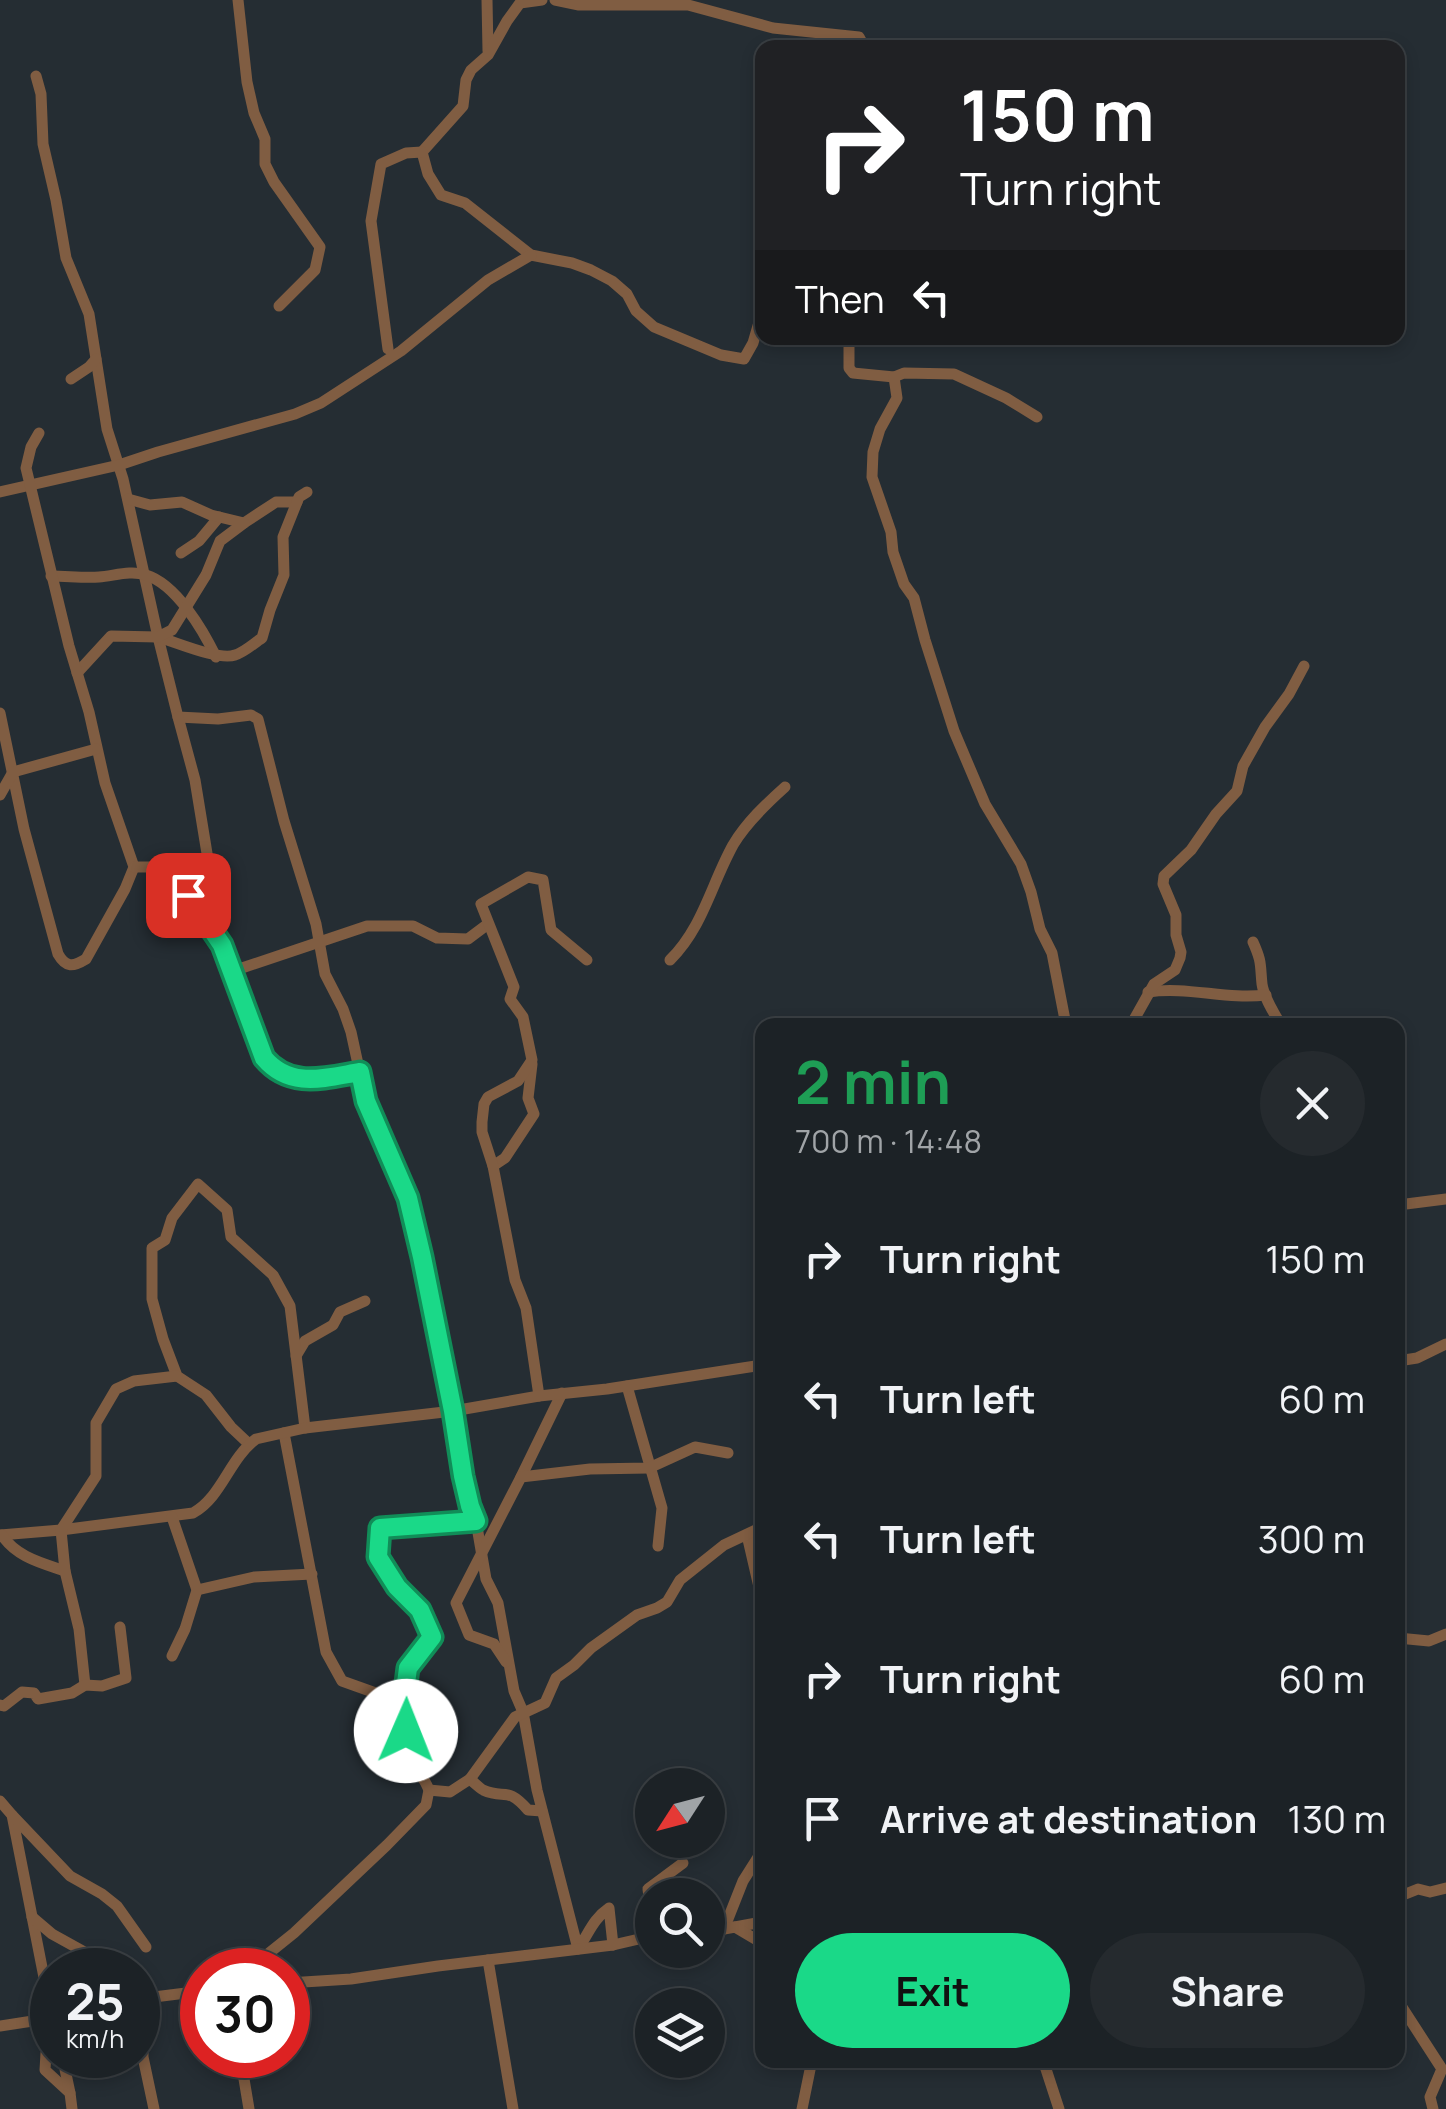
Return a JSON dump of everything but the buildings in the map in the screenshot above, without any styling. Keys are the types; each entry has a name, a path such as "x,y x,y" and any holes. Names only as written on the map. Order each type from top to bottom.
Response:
{"street":[{"path":"238,0 247,82 265,139 266,164 274,182 320,247 316,270 279,306"},
{"path":"487,0 488,55"},
{"path":"388,349 370,221 380,164 406,153 422,152 463,106 471,70 488,55 520,3 542,0"},
{"path":"555,0 579,4 688,5 773,28 860,40"},
{"path":"36,76 41,94 43,144 66,258 89,314 107,429 128,499 195,780 222,945"},
{"path":"422,152 428,174 441,194 465,202 531,255 572,262 612,281 654,328 721,355 744,359 755,336"},
{"path":"0,492 118,465 296,414 321,403 401,351 488,280 531,255"},
{"path":"849,345 849,368 854,374 954,374 1037,417"},
{"path":"71,379 96,359"},
{"path":"894,377 897,398 872,452 872,477 891,532 893,552 904,584 914,598 954,731 986,804 1022,864 1032,892 1040,929 1052,954 1065,1018"},
{"path":"0,713 24,829 58,954 64,964 77,964 86,959 134,867 105,783 26,468 39,432"},
{"path":"77,673 112,636 158,637 216,657 234,656 262,638 284,575 283,537 299,496 308,492"},
{"path":"128,499 150,505 182,502 244,522"},
{"path":"158,637 172,630 206,575 220,541 276,502 297,502"},
{"path":"181,553 199,541 219,517"},
{"path":"51,576 145,574 167,588 194,618 216,657"},
{"path":"1135,1018 1154,984 1175,970 1181,952 1176,915 1162,880 1237,791 1243,766 1304,666"},
{"path":"178,717 258,718 325,974 352,1032 366,1101 408,1198 486,1579 498,1602 514,1691 578,1949"},
{"path":"0,795 13,772 96,748"},
{"path":"670,960 686,944 734,844 764,805 784,788"},
{"path":"134,867 160,867 176,879 222,945 264,1058 272,1068 297,1080 360,1072"},
{"path":"493,1166 505,1158 534,1114 528,1098 532,1060 523,1017 510,1000 514,987 481,904 528,878 543,880 551,930 587,960"},
{"path":"233,971 367,926 412,926 437,938 468,939 488,924"},
{"path":"1253,942 1264,972 1262,983 1278,1018"},
{"path":"1148,992 1170,989 1248,997 1266,995"},
{"path":"532,1060 518,1081 488,1097 482,1132 493,1166 515,1280 526,1308 539,1396"},
{"path":"250,1444 206,1395 177,1376 152,1299 152,1248 165,1240 172,1218 198,1184 227,1210 231,1237 273,1275 290,1306 304,1428"},
{"path":"1405,1204 1446,1199"},
{"path":"296,1356 305,1342 333,1326 340,1312 365,1301"},
{"path":"1405,1360 1446,1344"},
{"path":"1,1535 193,1513 208,1503 250,1444 304,1428 453,1411 755,1366"},
{"path":"86,1686 61,1530 96,1476 96,1423 116,1389 134,1381 177,1376"},
{"path":"627,1386 662,1508 658,1546"},
{"path":"510,1668 494,1644 469,1635 456,1603 562,1394"},
{"path":"284,1433 326,1652 342,1681 384,1696 396,1714 406,1718"},
{"path":"521,1477 590,1469 649,1468 695,1447 728,1453"},
{"path":"172,1517 197,1590 172,1656"},
{"path":"275,1948 426,1805 428,1790 411,1757 403,1706 408,1668 432,1637 420,1610 397,1587 378,1557 380,1528 476,1521"},
{"path":"428,1790 450,1792 470,1779 515,1717 545,1703 556,1678 590,1648 637,1615 667,1602 680,1580 724,1545 755,1530"},
{"path":"747,1534 755,1569"},
{"path":"1,1535 32,1560 65,1571"},
{"path":"197,1590 254,1577 312,1574"},
{"path":"0,1705 22,1692 34,1693 38,1698 126,1678 120,1627"},
{"path":"1405,1639 1430,1641 1446,1634"},
{"path":"470,1779 483,1790 506,1793 518,1798 528,1810 542,1811"},
{"path":"0,1801 70,1876 116,1906 146,1947"},
{"path":"12,1815 38,1948"},
{"path":"730,1928 743,1881 755,1862"},
{"path":"663,1878 683,1863"},
{"path":"1405,1894 1418,1889 1439,1892 1446,1888"},
{"path":"578,1949 595,1918 608,1908 613,1945"},
{"path":"32,1917 77,1948"},
{"path":"725,1929 755,1923"},
{"path":"730,1928 755,1940"},
{"path":"310,1982 351,1980 635,1940"},
{"path":"488,1960 513,2109"},
{"path":"1405,2012 1442,2069 1430,2098 1433,2109"},
{"path":"0,2026 30,2021"},
{"path":"802,2109 810,2068"},
{"path":"1046,2068 1060,2109"},
{"path":"54,2078 70,2093"},
{"path":"67,2078 72,2109"},
{"path":"147,2078 154,2109"},
{"path":"243,2078 248,2109"}],"route":[{"path":"188,895 222,945 264,1058 272,1068 297,1080 360,1072 366,1101 408,1198 463,1476 476,1521 380,1528 378,1557 397,1587 420,1610 432,1637 408,1668 403,1706 406,1731"}]}
